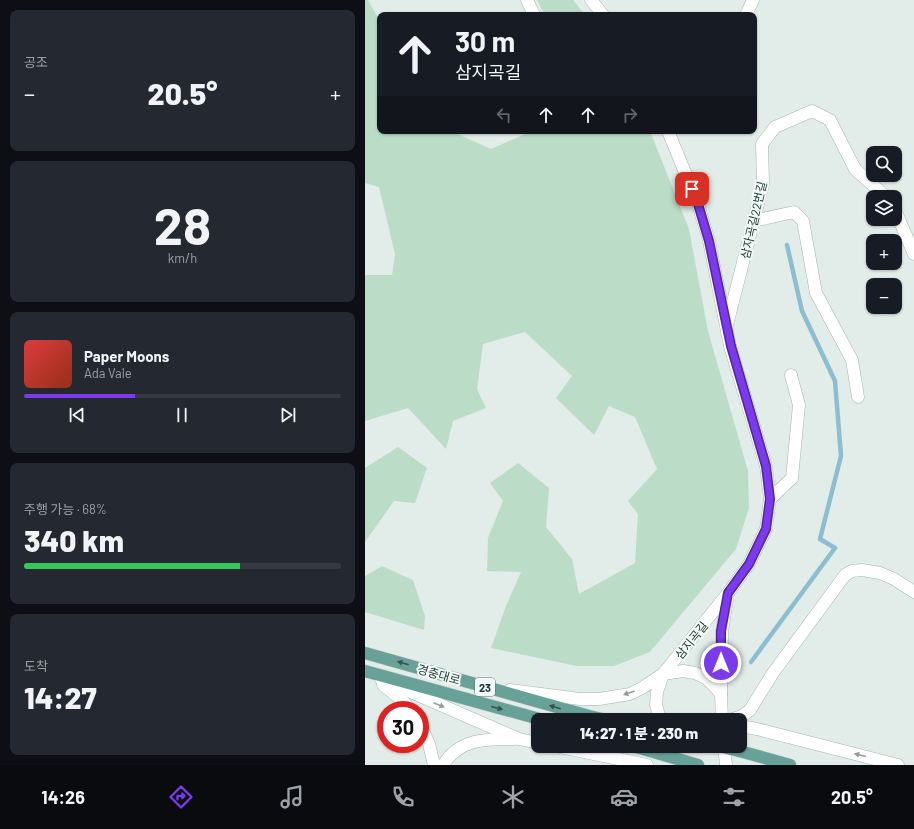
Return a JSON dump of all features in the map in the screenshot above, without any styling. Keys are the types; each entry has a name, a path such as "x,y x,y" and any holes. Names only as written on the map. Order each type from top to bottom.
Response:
{"main road":[{"name":"경충대로","path":"365,653 578,713"},
{"name":"경충대로","path":"365,673 531,717"},
{"path":"657,753 699,765"},
{"path":"747,753 790,765"}],"street":[{"path":"527,0 533,12"},
{"path":"591,0 601,12"},
{"path":"747,12 753,0"},
{"name":"삼자곡길22번길","path":"726,328 763,184 762,144 775,127 812,111 830,120 855,169 878,190"},
{"name":"삼지곡길","path":"663,674 728,593 749,564 766,529 770,499 766,466 732,353 705,226 698,204 669,134"},
{"path":"753,221 794,212 803,221 816,293 852,360 858,396"},
{"path":"902,226 914,254"},
{"path":"770,499 792,478 799,405 791,375"},
{"path":"746,713 750,710 773,673 845,575 862,570 881,573 894,579 914,592"},
{"path":"722,713 721,631 728,593"},
{"path":"485,687 580,699 599,699 630,694 663,674 683,671 695,673 706,678 721,694"},
{"path":"365,673 386,687 403,701"},
{"path":"365,673 519,739 531,742"},
{"path":"658,713 656,704 657,692 663,674"},
{"path":"747,727 898,765"},
{"path":"443,765 450,755 460,747 472,742 519,739"},
{"path":"429,744 434,765"},
{"path":"589,753 647,765"},
{"path":"725,753 726,765"}],"green space":[{"path":"365,0 368,0 377,16 377,134 458,134 491,149 525,134 651,134 689,229 708,331 748,471 749,508 736,549 650,652 614,666 576,666 491,648 506,606 521,572 487,571 488,538 503,501 490,483 518,463 549,488 546,527 572,559 579,594 635,563 638,514 628,501 657,469 635,417 609,406 594,435 556,398 572,376 525,332 483,344 477,389 486,408 453,421 446,449 408,408 365,421 365,275 392,275 395,254 379,187 365,183"},
{"path":"537,0 573,0 583,12 543,12"},
{"path":"398,447 427,468 415,503 394,501 365,542 365,468"},
{"path":"382,566 413,580 425,616 424,630 365,612 365,576"}],"waterway":[{"path":"751,662 835,548 820,539 841,456 835,381 802,311 787,245"}],"route":[{"path":"692,189 709,241 726,328 766,466 770,499 766,529 749,564 728,593 721,631 721,663"}]}
